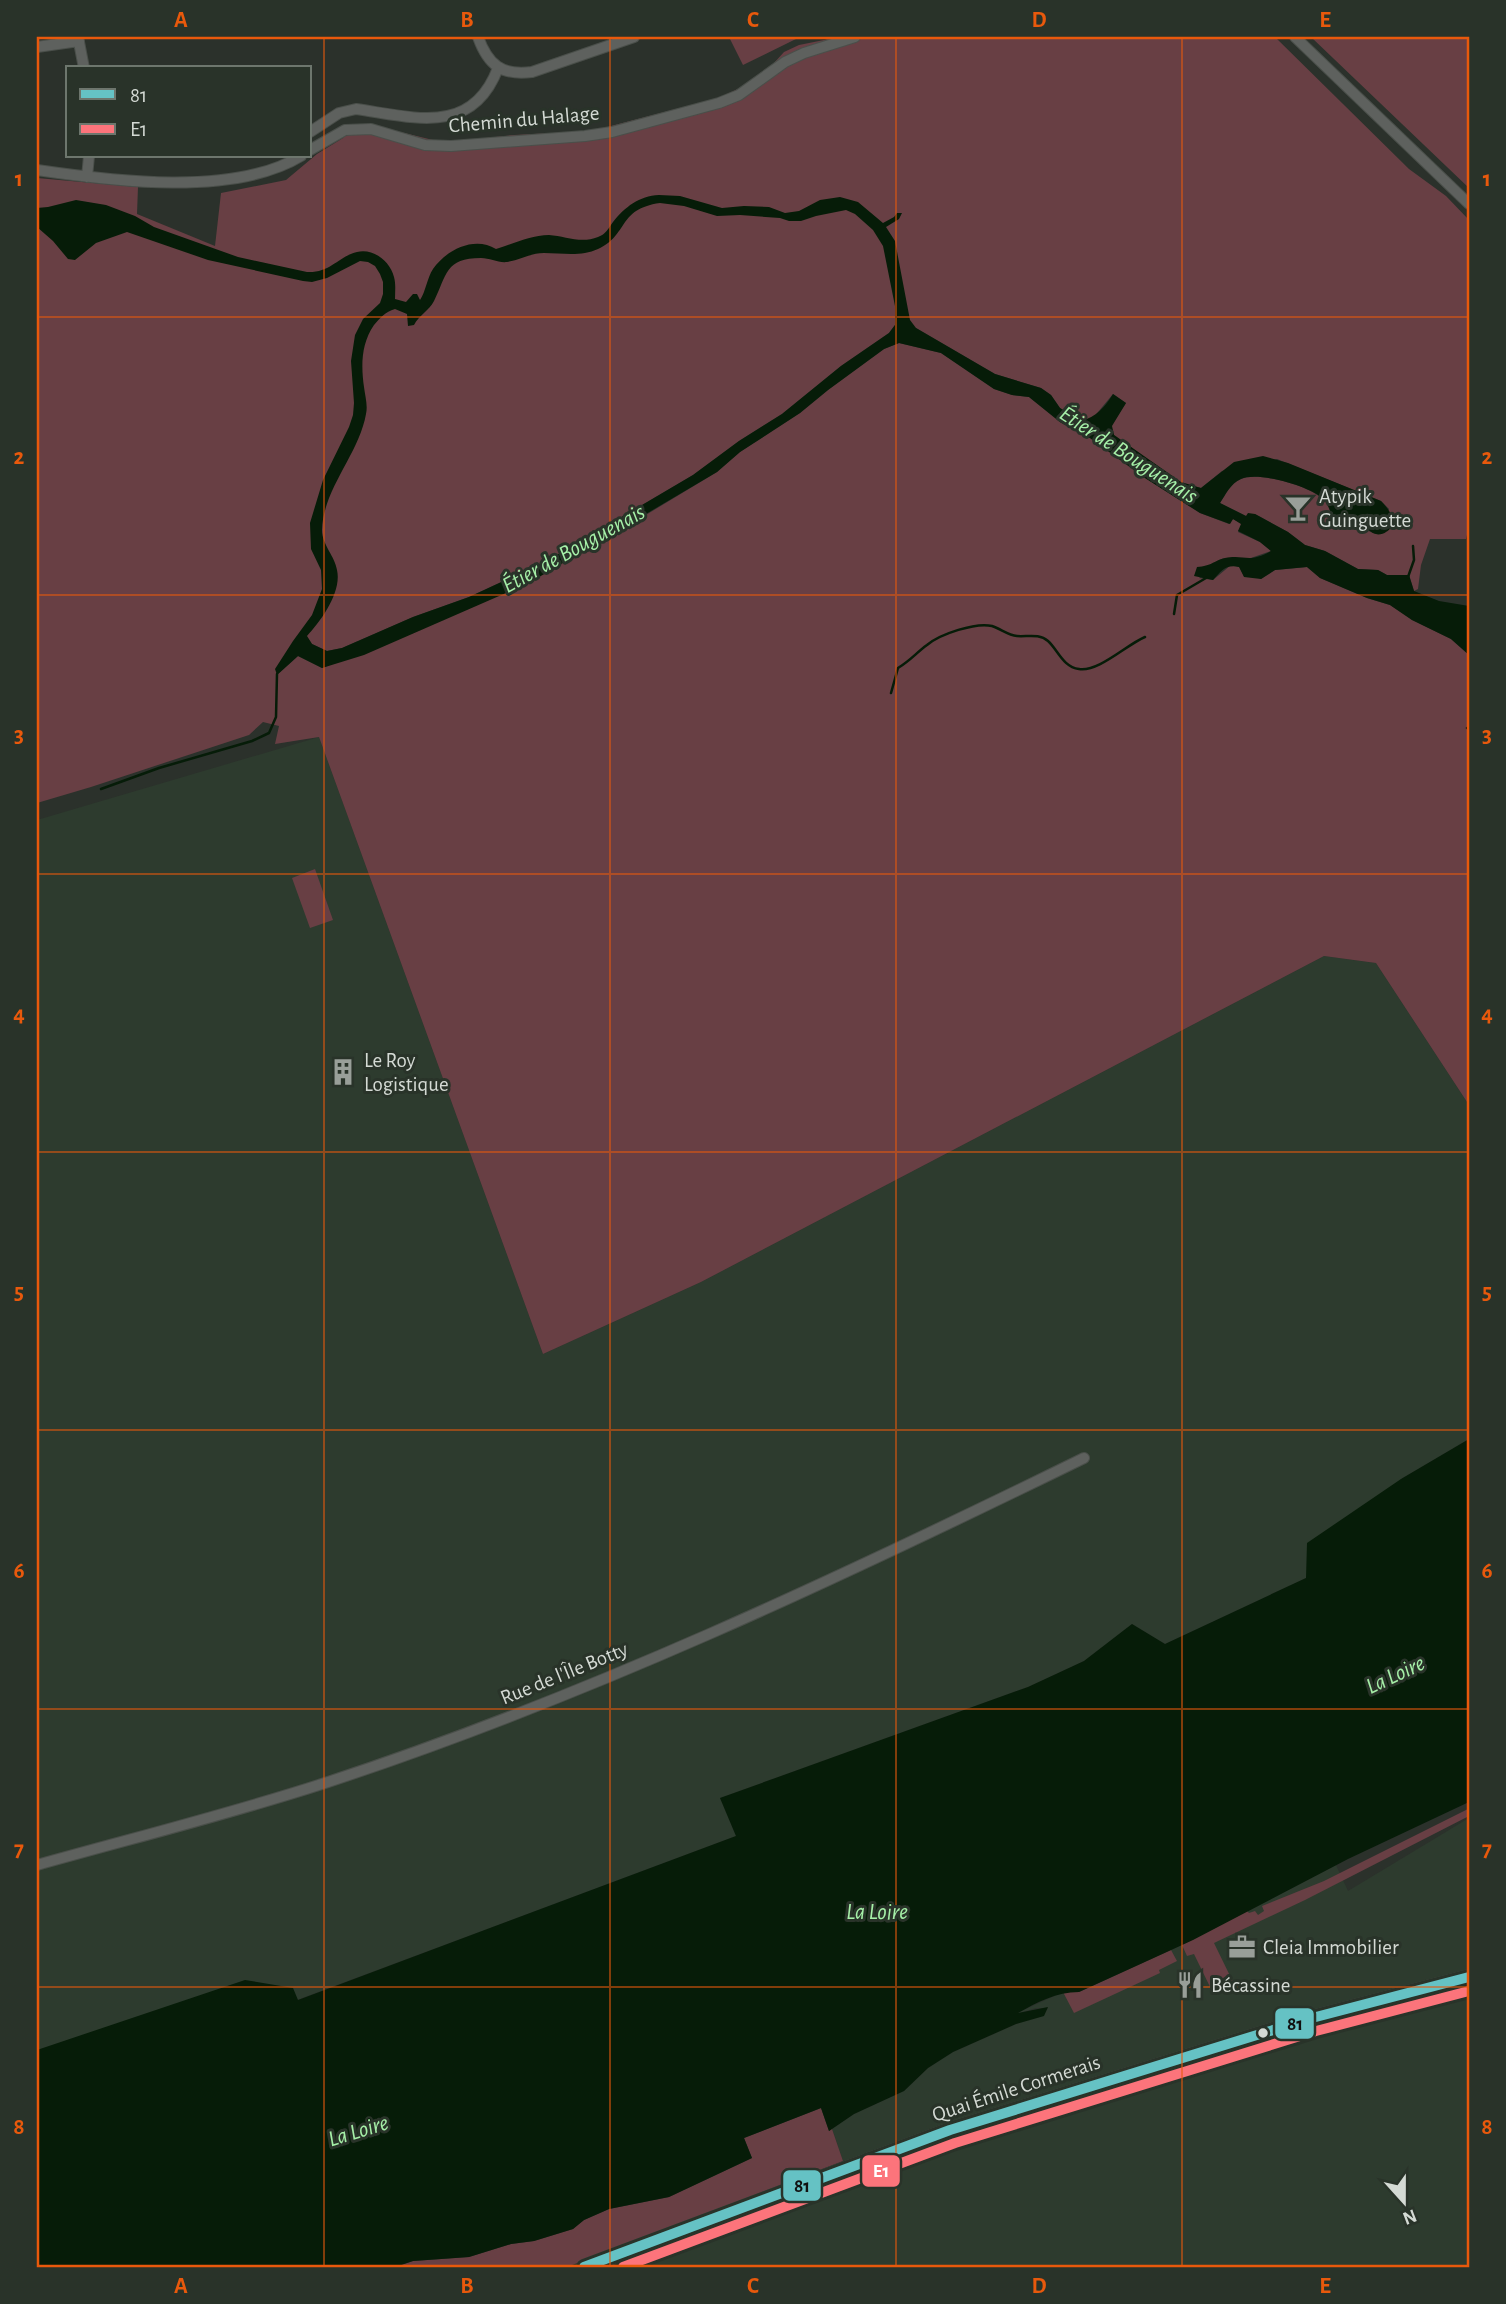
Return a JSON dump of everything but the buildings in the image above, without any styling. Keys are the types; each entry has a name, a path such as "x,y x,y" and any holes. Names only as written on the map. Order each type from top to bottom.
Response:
{"main road":[{"name":"Quai Émile Cormerais","path":"584,2267 950,2130 1312,2018 1469,1977"}],"street":[{"path":"478,37 483,50 498,68 517,74 532,72 634,37"},
{"name":"Chemin du Halage","path":"345,130 371,129 425,145 451,146 598,134 719,103 739,95 785,62 855,37"},
{"path":"1295,37 1469,204"},
{"path":"37,47 79,39 84,66"},
{"path":"312,131 339,113 356,109 425,119 457,114 478,100 490,85 498,68"},
{"path":"312,149 345,130 339,113"},
{"path":"87,177 89,158"},
{"path":"37,170 123,182 195,181 233,179 267,172 298,158"},
{"name":"Rue de l'Île Botty","path":"37,1866 326,1783 473,1729 654,1657 812,1589 1084,1458"}],"shaded area":[{"path":"729,37 800,37 743,65"},
{"path":"839,37 1275,37 1409,169 1446,196 1469,220 1469,526 1466,539 1430,539 1421,565 1418,589 1414,591 1409,575 1387,575 1378,570 1358,569 1325,551 1305,545 1255,514 1246,516 1220,503 1231,486 1241,479 1272,478 1309,490 1325,501 1332,516 1376,534 1389,509 1381,501 1277,459 1222,471 1201,488 1181,483 1114,435 1111,426 1126,403 1113,394 1093,418 1081,421 1060,408 1051,395 1041,388 995,374 916,328 895,325 889,333 841,366 782,414 693,475 547,561 469,597 413,617 342,648 327,651 312,644 307,637 277,675 298,656 322,668 343,660 601,542 717,472 740,452 800,413 884,349 899,343 941,353 994,389 1029,397 1060,422 1090,438 1200,513 1229,524 1233,519 1242,524 1238,532 1260,542 1271,551 1245,560 1235,557 1221,559 1199,578 1213,580 1231,565 1261,579 1275,570 1307,567 1320,578 1390,605 1412,620 1451,639 1469,655 1469,1105 1376,963 1324,956 701,1282 543,1354 319,737 275,744 279,726 263,722 249,735 37,803 37,178 138,187 137,214 215,246 221,193 286,180 317,154 343,138 350,125 371,125 433,140 592,131 718,98 740,88 774,63 784,52 799,45"},
{"path":"1311,37 1469,37 1469,188"},
{"path":"319,737 543,1354 701,1282 1324,956 1376,963 1469,1105 1469,1439 1401,1479 1306,1578 1165,1644 1132,1624 1084,1661 1028,1687 720,1798 736,1836 297,2000 292,1988 37,2050 37,820"},
{"path":"315,869 333,920 310,928 292,878"},
{"path":"1468,1809 1469,1816 1214,1943 1233,1982 1226,1990 1213,1993 1194,1954 1187,1956 1182,1945 1247,1911 1255,1911 1258,1915 1264,1911 1262,1906 1324,1881"},
{"path":"1469,1818 1469,2267 567,2267 843,2161 832,2129 854,2114 904,2091 928,2068 953,2052 1016,2024 1043,2016 1048,2008 1036,2008 1013,2015 1063,1992 1079,1992 1193,1940 1336,1865 1348,1891"},
{"path":"1171,1950 1177,1961 1159,1970 1160,1973 1074,2013 1063,1992 1079,1992"},
{"path":"821,2108 829,2131 832,2129 843,2161 567,2267 395,2267 413,2261 469,2257 511,2244 534,2241 573,2229 584,2220 609,2209 669,2197 752,2158 744,2138"}],"water":[{"name":"Étier de Bouguenais","path":"652,196 680,196 722,208 769,207 785,213 799,211 820,200 840,197 858,202 883,223 897,213 902,213 899,219 886,227 895,241 910,320 916,328 995,374 1041,388 1051,395 1060,408 1081,421 1100,411 1113,394 1126,403 1112,426 1114,435 1181,482 1201,488 1234,462 1263,456 1288,463 1381,501 1393,521 1390,529 1378,534 1359,526 1338,523 1320,496 1299,486 1272,479 1241,479 1231,486 1220,503 1246,516 1248,513 1255,514 1305,545 1325,551 1358,569 1378,570 1387,575 1409,575 1414,591 1439,601 1469,606 1469,655 1451,639 1412,620 1390,605 1320,578 1307,567 1275,570 1261,579 1244,577 1239,567 1234,566 1224,569 1213,580 1194,576 1197,567 1221,559 1252,558 1271,551 1238,531 1241,524 1233,519 1230,524 1200,513 1090,438 1060,422 1029,397 994,389 941,353 899,343 884,349 800,413 740,452 717,472 529,583 364,655 322,668 298,656 277,675 275,669 312,615 322,589 321,570 311,549 310,523 323,480 353,415 351,361 355,335 363,319 380,303 383,282 380,274 375,266 360,261 327,278 312,282 303,281 208,260 127,232 96,243 75,260 68,259 37,227 37,208 76,200 106,205 154,227 238,257 307,272 322,270 357,252 369,252 380,257 389,266 395,280 395,299 406,302 413,294 417,294 420,300 433,269 454,250 471,244 488,245 496,249 542,235 592,239 605,233 628,207","holes":["660,203 684,206 717,216 740,215 789,221 801,221 846,210 855,214 873,230 883,246 895,306 895,325 889,333 841,366 782,414 693,475 547,561 469,597 413,617 342,648 327,651 312,644 307,636 324,614 338,579 336,565 323,535 324,515 366,414 363,355 374,325 395,309 407,314 408,326 414,325 432,304 449,270 460,261 481,258 507,262 539,253 578,254 592,251 608,243 630,216 646,206"]},
{"name":"La Loire","path":"1469,1439 1469,1802 1348,1859 1193,1940 1079,1992 1055,1996 1033,2005 1018,2013 1048,2007 1044,2016 1016,2024 953,2052 928,2068 904,2091 854,2114 829,2131 821,2108 744,2138 752,2158 669,2197 609,2209 584,2220 573,2229 469,2257 413,2261 395,2267 37,2267 37,2050 245,1980 293,1988 298,2000 736,1836 720,1798 1028,1687 1084,1661 1132,1624 1165,1644 1306,1578 1307,1543 1401,1479"}],"waterway":[{"path":"1408,577 1414,560 1413,546"},
{"path":"1174,614 1177,595 1206,578"},
{"path":"891,693 898,668 933,641 968,627 985,625 1014,635 1041,637 1048,641 1069,665 1079,669 1087,669 1104,662 1145,637"},
{"path":"101,789 159,768 252,741 269,733 276,717 277,674"}],"transit line":[{"name":"81","path":"584,2267 950,2130 1312,2018 1469,1977"},
{"name":"E1","path":"623,2267 955,2143 1316,2031 1469,1991"}],"place":[{"name":"Atypik Guinguette","path":"1298,508"},
{"name":"Le Roy Logistique","path":"343,1072"},
{"name":"Cleia Immobilier","path":"1242,1947"},
{"name":"Bécassine","path":"1190,1985"}]}
